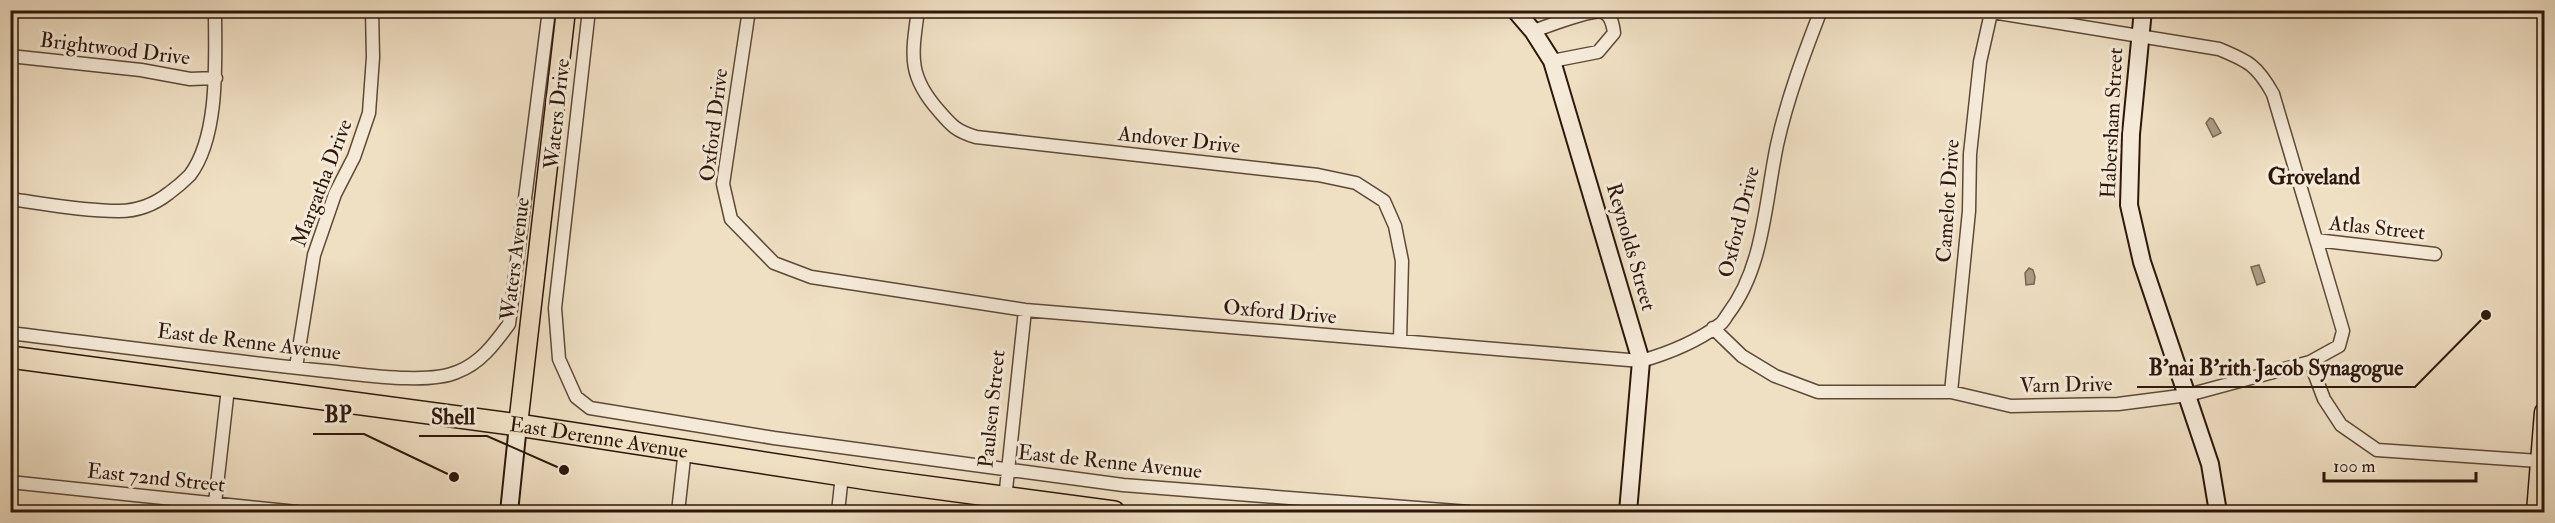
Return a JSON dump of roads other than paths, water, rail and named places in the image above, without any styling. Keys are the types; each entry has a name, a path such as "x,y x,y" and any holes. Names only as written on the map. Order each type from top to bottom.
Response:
{"highway":[{"name":"East Derenne Avenue","path":"10,357 228,388 518,424 685,449 842,475 1004,506 1114,513"}],"main road":[{"name":"Waters Avenue","path":"518,424 566,10"},
{"path":"2536,513 2544,412"}],"street":[{"path":"10,199 121,211 141,208 158,202 190,174 201,153 209,127 216,78 214,10"},
{"name":"Margatha Drive","path":"296,367 314,255 334,194 354,157 369,113 373,57 372,10"},
{"name":"Waters Drive","path":"480,359 494,345 509,324 549,10"},
{"name":"Waters Drive","path":"576,397 559,359 555,308 589,10"},
{"name":"Oxford Drive","path":"749,10 723,184 731,219 774,263 811,277 1025,310 1641,361 1674,352 1720,325 1737,303 1752,270 1777,145 1790,97 1821,10"},
{"name":"Andover Drive","path":"918,10 912,53 917,81 928,99 956,130 976,137 1318,175 1356,183 1384,201 1395,226 1402,261 1400,341"},
{"name":"Reynolds Street","path":"1515,10 1533,31 1552,61 1641,361 1628,513"},
{"name":"Habersham Street","path":"2143,10 2128,174 2130,205 2142,262 2210,464 2218,513"},
{"path":"1533,31 1595,11 1604,12 1612,21 1614,33 1598,52 1552,61"},
{"name":"Varn Drive","path":"1713,328 1742,356 1767,371 1818,392 1951,392 2011,405 2041,406 2118,404 2188,395 2310,362 2339,346 2343,331 2273,94 2261,73 2244,60 2218,49 1986,12"},
{"name":"Camelot Drive","path":"1951,392 1969,211 1970,154 1986,12"},
{"name":"Brightwood Drive","path":"10,56 141,70 190,79 216,78"},
{"name":"Atlas Street","path":"2316,240 2434,254"},
{"name":"Paulsen Street","path":"1004,506 1025,310"},
{"name":"East de Renne Avenue","path":"10,333 296,367 434,378 457,372 480,359"},
{"path":"2310,362 2324,399 2341,425 2377,450 2539,461"},
{"path":"215,508 228,388"},
{"name":"East de Renne Avenue","path":"576,397 590,408 774,438 956,461 1008,471 1123,485 1469,513"},
{"name":"Waters Avenue","path":"508,513 518,424"},
{"path":"678,513 685,449"},
{"path":"838,513 842,475"},
{"name":"East 72nd Street","path":"10,482 215,508 297,513"}],"place":[{"name":"B'nai B'rith Jacob Synagogue","path":"2486,315"},
{"name":"Shell","path":"564,470"},
{"name":"BP","path":"454,477"}],"district":[{"name":"Groveland","path":"2314,177"}]}
